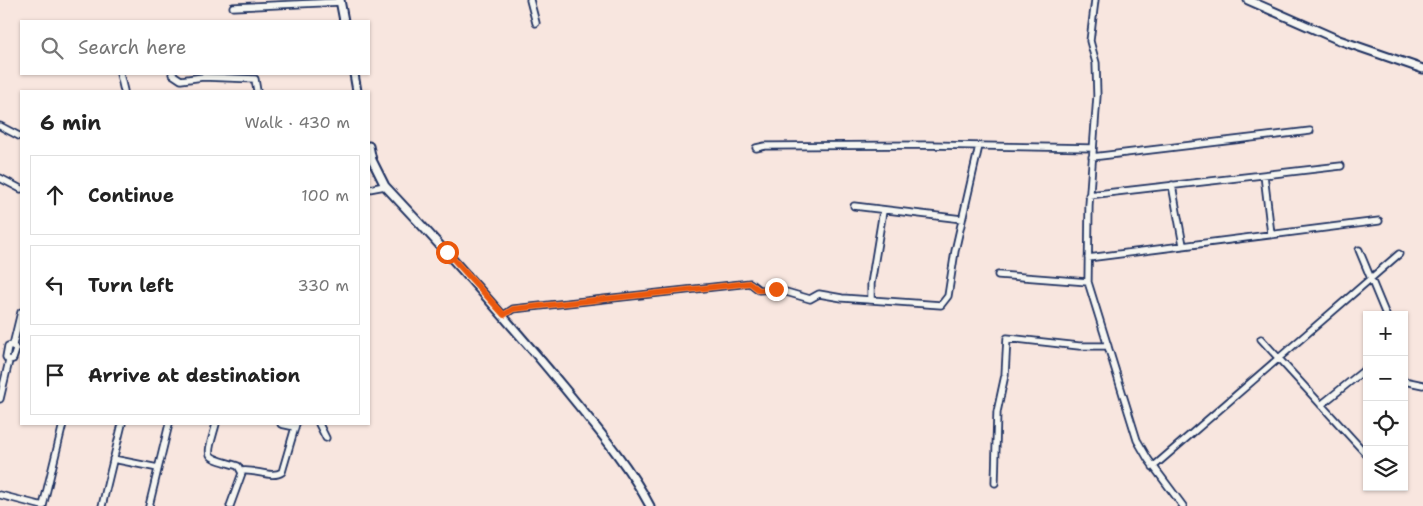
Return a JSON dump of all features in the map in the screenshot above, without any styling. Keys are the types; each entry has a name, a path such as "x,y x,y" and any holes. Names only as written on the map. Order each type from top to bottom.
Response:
{"street":[{"path":"530,0 536,23"},
{"path":"1095,0 1090,41 1096,63 1097,96 1089,195 1088,282 1137,440 1153,466 1183,506"},
{"path":"1248,0 1339,40 1423,68"},
{"path":"233,7 340,1 344,20"},
{"path":"120,75 124,90"},
{"path":"174,75 181,80 216,77 255,78 257,90"},
{"path":"354,75 357,90"},
{"path":"0,126 20,136"},
{"path":"1092,157 1310,131"},
{"path":"756,148 765,146 979,146 1093,148"},
{"path":"504,315 513,309 750,283 759,290 776,289 810,299 820,294 842,298 941,305 948,296 962,219 979,146"},
{"path":"370,151 372,160 385,186 504,315 594,425 636,482 650,506"},
{"path":"1089,195 1341,166"},
{"path":"1264,175 1271,234"},
{"path":"0,178 20,188"},
{"path":"370,189 385,186"},
{"path":"1172,186 1183,245"},
{"path":"854,206 962,219"},
{"path":"871,299 871,284 883,211"},
{"path":"1088,258 1379,221"},
{"path":"1359,250 1384,311"},
{"path":"1153,466 1399,254"},
{"path":"998,275 1088,282"},
{"path":"0,399 9,360 13,359 17,346 20,320"},
{"path":"995,483 997,412 1005,375 1007,338 1079,346 1108,346"},
{"path":"1261,340 1363,451"},
{"path":"9,360 6,359 3,353 8,346 17,346"},
{"path":"1321,405 1363,371"},
{"path":"1408,382 1423,384"},
{"path":"0,495 43,506 63,425"},
{"path":"102,506 122,425"},
{"path":"149,506 169,425"},
{"path":"216,425 209,449 210,456 215,460 236,466 242,471 280,474 284,469 295,426"},
{"path":"320,425 326,438"},
{"path":"113,459 158,468"},
{"path":"230,506 242,477 242,471"}],"route":[{"path":"447,252 504,315 513,309 750,283 759,290 776,289"}]}
